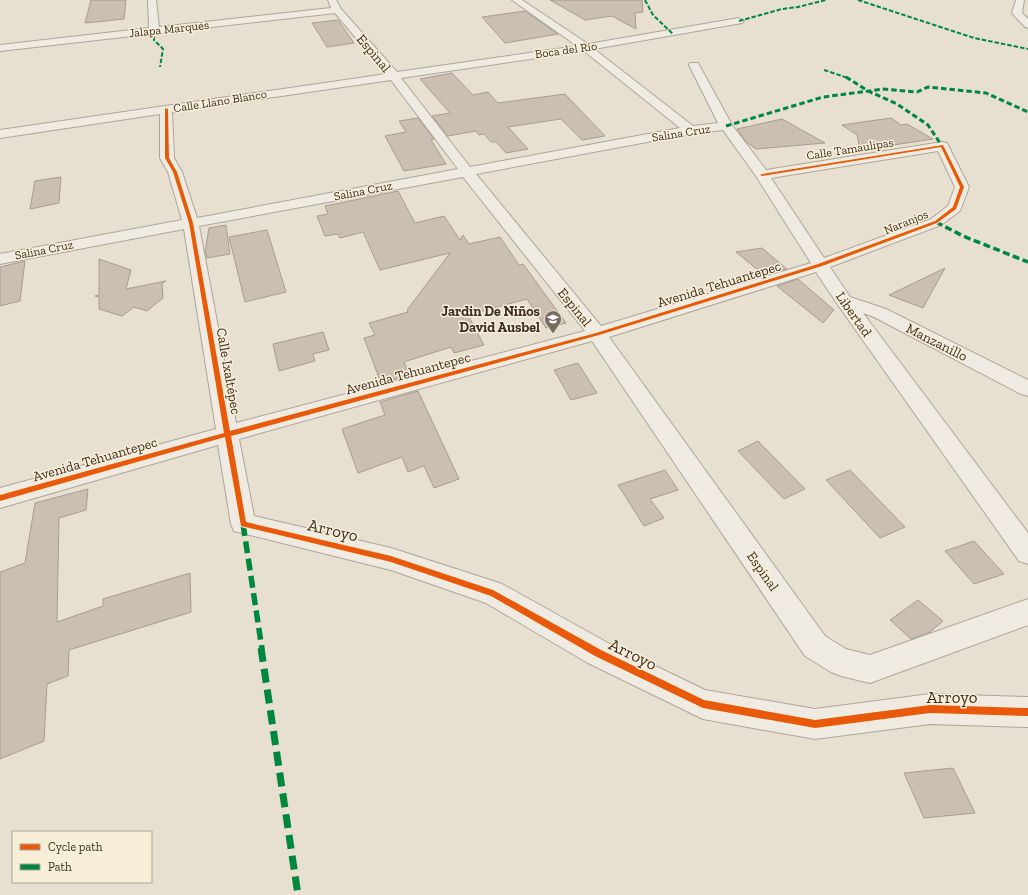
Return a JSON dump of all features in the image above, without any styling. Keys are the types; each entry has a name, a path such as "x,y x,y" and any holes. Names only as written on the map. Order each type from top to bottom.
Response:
{"street":[{"path":"152,0 154,30"},
{"path":"516,0 585,47 690,130"},
{"path":"1020,0 1017,13 1028,25"},
{"name":"Jalapa Marqués","path":"0,48 154,30 335,5"},
{"name":"Espinal","path":"335,5 393,75 466,172 597,334 815,646 840,662 870,669 1028,612"},
{"name":"Boca del Río","path":"393,75 638,40 739,21"},
{"name":"Libertad","path":"694,65 726,126 762,174 844,302 1028,553"},
{"name":"Calle Llano Blanco","path":"0,134 393,75"},
{"name":"Calle Ixaltépec","path":"166,109 167,158 175,172 191,223 244,524"},
{"name":"Salina Cruz","path":"0,259 690,130 726,126"},
{"name":"Calle Tamaulipas","path":"762,174 942,146"},
{"name":"Naranjos","path":"820,265 936,222 955,208 962,187 942,146"},
{"name":"Avenida Tehuantepec","path":"0,498 228,434 597,334 820,265"},
{"name":"Manzanillo","path":"844,302 880,314 1028,389"},
{"name":"Arroyo","path":"244,524 391,559 493,593 598,653 703,704 815,724 930,709 1028,712"}],"building":[{"path":"91,0 126,0 124,19 85,23"},
{"path":"550,0 642,0 643,12 635,13 636,29 612,16 585,20"},
{"path":"525,11 558,34 505,43 482,17"},
{"path":"338,20 354,43 327,47 312,23"},
{"path":"452,73 473,95 488,92 498,103 565,94 605,136 582,140 561,119 508,127 528,149 506,153 496,142 491,142 484,134 479,135 476,131 448,136 432,116 450,113 420,79"},
{"path":"418,118 434,139 431,140 446,164 404,171 385,136 406,132 399,121"},
{"path":"891,118 901,125 907,124 933,139 860,150 857,135 842,125"},
{"path":"782,119 825,143 756,149 746,142 737,129"},
{"path":"61,177 59,203 30,209 35,181"},
{"path":"398,191 415,223 444,216 460,240 463,235 469,244 500,237 519,265 523,264 566,323 546,328 527,299 468,315 484,345 454,353 451,347 404,362 410,375 381,383 364,338 375,335 369,323 408,312 407,310 450,253 380,270 363,232 340,238 338,234 325,236 317,216 328,214 325,206"},
{"path":"226,225 230,254 207,258 205,252 209,228"},
{"path":"267,230 286,292 245,302 229,237"},
{"path":"762,248 787,269 764,275 736,252"},
{"path":"99,259 131,270 126,289 166,281 162,283 163,298 147,311 134,307 122,316 99,309 99,297 95,296 99,295"},
{"path":"25,261 20,301 0,306 0,267"},
{"path":"945,268 923,308 889,295"},
{"path":"798,279 834,310 823,323 777,286"},
{"path":"323,332 329,350 313,354 315,361 279,371 273,344"},
{"path":"578,363 597,393 571,400 554,370"},
{"path":"418,391 459,479 434,488 424,466 408,472 402,457 358,473 342,429 385,415 380,402"},
{"path":"758,441 805,489 784,499 738,451"},
{"path":"665,470 678,490 650,499 664,518 644,526 618,485"},
{"path":"850,470 905,527 880,538 826,480"},
{"path":"88,489 86,510 59,518 57,622 103,606 103,599 190,573 191,612 69,650 68,676 47,684 44,741 0,759 0,572 25,563 35,503"},
{"path":"974,541 1004,574 974,584 945,551"},
{"path":"918,600 943,621 930,632 911,639 890,620"},
{"path":"953,768 975,813 924,818 904,773"}],"marked path":[{"path":"645,0 653,15 673,34"},
{"path":"739,21 782,9 798,7 826,0"},
{"path":"858,0 974,38 1028,49"},
{"path":"154,30 154,40 163,49 160,67"},
{"path":"824,70 845,76 868,91 897,104 928,125 942,146"},
{"path":"726,126 823,97 884,89 917,92 928,87 986,93 1028,112"},
{"path":"936,222 963,236 1028,262"},
{"path":"243,524 298,895"}],"cycle path":[{"path":"166,109 167,158 175,172 191,223 243,524 391,559 493,593 598,653 703,704 815,724 930,709 1028,712"},
{"path":"0,498 228,434 597,334 820,265 936,222 955,208 962,187 942,146 762,175"}],"place":[{"name":"Jardin De Niños David Ausbel","path":"553,334"}]}
